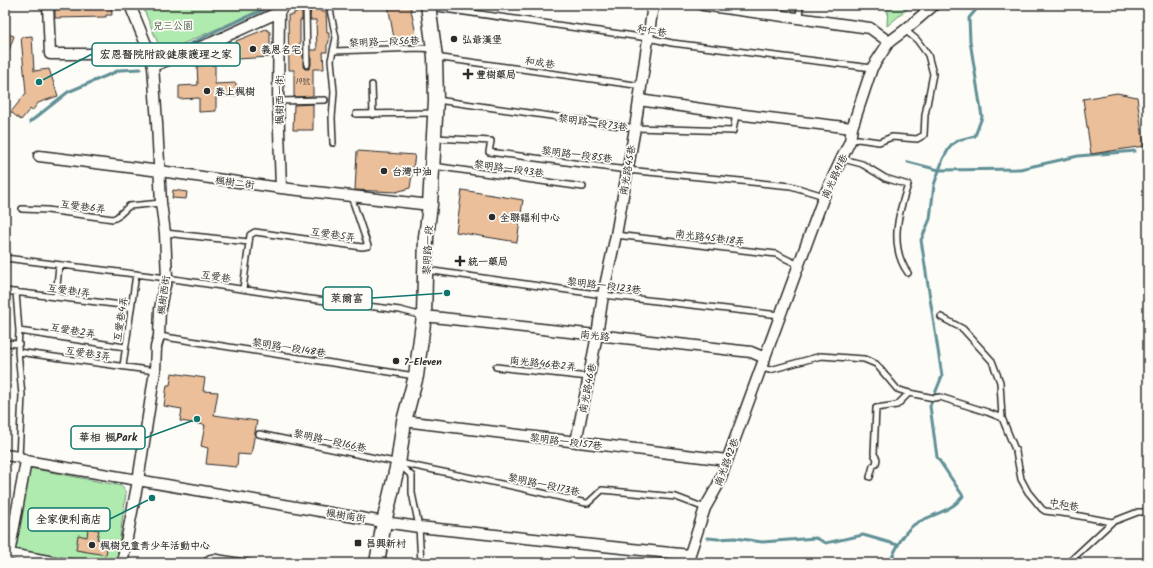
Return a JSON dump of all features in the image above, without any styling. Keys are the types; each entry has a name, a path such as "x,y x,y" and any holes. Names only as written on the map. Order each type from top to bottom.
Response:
{"main road":[{"name":"黎明路一段","path":"377,563 384,522 398,464 404,421 416,376 424,316 426,237 430,205 436,106 434,53 428,6"}],"street":[{"path":"48,5 50,54 150,54"},
{"name":"楓樹西街","path":"122,563 138,481 155,371 160,309 167,278 153,66 150,54 130,5"},
{"name":"南光路45巷","path":"597,335 603,295 616,235 635,128 654,5"},
{"path":"703,5 870,28 888,42"},
{"name":"南光路91巷","path":"763,363 824,196 843,159 850,141 852,128 872,68 888,42 905,30 934,5"},
{"path":"153,66 211,43 282,9"},
{"name":"楓樹西一街","path":"281,188 278,101 282,9"},
{"path":"639,100 736,114 852,128"},
{"name":"楓樹二街","path":"39,156 281,188 430,205"},
{"name":"南光路","path":"424,316 751,352 763,363"},
{"name":"南光路46巷","path":"576,442 597,335"},
{"name":"南光路92巷","path":"688,559 705,508 718,485 763,363"},
{"name":"黎明路一段157巷","path":"404,421 727,460"},
{"name":"楓樹南街","path":"5,455 138,481 384,522 688,559"},
{"path":"22,459 7,556 59,563"}],"lane":[{"path":"306,5 307,65"},
{"path":"329,5 336,38 331,60 334,92 332,118 333,143"},
{"path":"799,18 800,5"},
{"name":"和仁巷","path":"428,6 648,38 672,43 872,68"},
{"path":"850,141 858,139 880,142 892,136 917,139 924,135 925,115 933,74 928,55 917,40 905,30"},
{"name":"黎明路一段56巷","path":"334,51 419,48 434,53"},
{"name":"和成巷","path":"434,53 642,86"},
{"path":"372,85 373,114"},
{"path":"278,101 325,100"},
{"name":"黎明路一段73巷","path":"356,114 373,114 436,106 635,128 734,131 736,114"},
{"name":"黎明路一段85巷","path":"434,138 491,141 489,152 627,170 791,186 824,196"},
{"path":"843,159 862,164 885,178 908,185 900,207 897,243 902,266 908,273"},
{"name":"黎明路一段93巷","path":"432,166 583,187"},
{"name":"互愛巷5弄","path":"249,242 250,235 255,232 362,248 368,246 351,195"},
{"name":"互愛巷6弄","path":"22,209 47,210 113,219 129,206 161,203"},
{"path":"165,233 249,242 243,289"},
{"name":"南光路45巷18弄","path":"616,235 776,254 798,265"},
{"name":"互愛巷","path":"5,258 167,278 302,298 400,310 424,316"},
{"path":"56,297 60,265"},
{"name":"黎明路一段123巷","path":"425,270 603,295 780,314"},
{"name":"互愛巷4弄","path":"123,366 136,274"},
{"name":"互愛巷1弄","path":"5,291 122,305 131,308"},
{"path":"16,292 19,331 18,352 22,395 22,459"},
{"name":"中和巷","path":"941,317 963,329 992,361 1000,382 1002,418 1016,452 1021,479 1038,506 1045,511 1112,522"},
{"name":"互愛巷2弄","path":"19,331 125,347"},
{"name":"黎明路一段148巷","path":"159,336 416,376"},
{"path":"5,343 19,344"},
{"name":"互愛巷3弄","path":"18,352 155,371"},
{"path":"763,363 770,370 822,356 864,360 876,364 897,388 909,393 934,398 940,397 1002,418"},
{"name":"南光路46巷2弄","path":"496,367 589,377"},
{"path":"870,477 873,466 876,464 874,454 876,408 897,405 909,393"},
{"name":"黎明路一段166巷","path":"259,434 398,464"},
{"path":"398,464 412,476 412,493 419,527 421,563"},
{"name":"黎明路一段173巷","path":"398,464 521,488 586,503 588,503 602,490 676,497 705,508"},
{"path":"1068,563 1112,522 1138,512 1147,512"},
{"path":"205,563 209,558 214,557 250,563"}],"green space":[{"name":"兒三公園","path":"142,5 271,5 162,53"},
{"path":"888,5 912,5 887,26"},
{"path":"30,468 122,486 126,493 117,559 112,563 103,563 14,550"}],"building":[{"path":"55,5 111,5 112,15 106,15 106,17 55,18"},
{"path":"311,5 321,5 321,12 326,12 329,41 327,45 327,52 323,52 324,69 313,69 313,96 294,97 294,70 289,70 288,15 294,15 294,12 302,12 302,20 300,20 300,50 303,50 303,67 305,69 309,69 311,65 311,50 317,50 316,20 310,20"},
{"path":"388,5 410,5 418,44 395,44"},
{"name":"義恩名宅","path":"266,29 270,32 270,57 237,59 236,41"},
{"path":"5,33 14,36 6,59 5,59"},
{"path":"32,36 34,71 49,69 58,96 38,103 32,111 30,109 21,120 11,112 26,93 21,37"},
{"name":"春上楓樹","path":"215,65 215,84 236,83 236,96 216,97 216,111 199,112 199,98 179,99 179,86 198,85 197,66"},
{"path":"1117,93 1137,97 1144,146 1091,154 1083,99"},
{"path":"313,104 313,130 293,130 294,105"},
{"name":"台灣中油","path":"357,151 415,155 410,188 396,192 355,190"},
{"path":"173,190 187,192 186,199 172,198"},
{"path":"462,190 523,200 517,242 456,232"},
{"path":"172,373 205,378 203,391 218,392 214,415 257,421 251,455 238,454 237,467 206,464 208,448 201,446 205,425 180,421 182,409 164,406 167,385 170,385"},
{"name":"楓樹兒童青少年活動中心","path":"88,528 99,530 97,539 108,541 106,555 76,550 78,535 87,537"}],"waterway":[{"path":"168,55 272,5"},
{"path":"890,563 900,542 911,527 953,506 963,496 937,457 930,406 942,376 921,240 930,219 934,185 943,159 951,145 959,140 975,136 982,117 970,41 969,18 980,5"},
{"path":"30,122 68,92 120,70 141,69"},
{"path":"908,162 939,170 1020,169 1078,156 1135,151"},
{"path":"708,538 735,538 762,542 816,538 826,543 863,535 898,545"}],"place":[{"name":"弘爺漢堡","path":"454,39"},
{"name":"義恩名宅","path":"253,49"},
{"name":"豐樹藥局","path":"468,74"},
{"name":"宏恩醫院附設健康護理之家","path":"39,82"},
{"name":"春上楓樹","path":"207,91"},
{"name":"台灣中油","path":"384,171"},
{"name":"全聯福利中心","path":"492,217"},
{"name":"統一藥局","path":"460,261"},
{"name":"萊爾富","path":"447,293"},
{"name":"7-Eleven","path":"396,361"},
{"name":"華相 楓Park","path":"197,419"},
{"name":"全家便利商店","path":"152,498"},
{"name":"昌興新村","path":"358,543"},
{"name":"楓樹兒童青少年活動中心","path":"92,545"}]}
